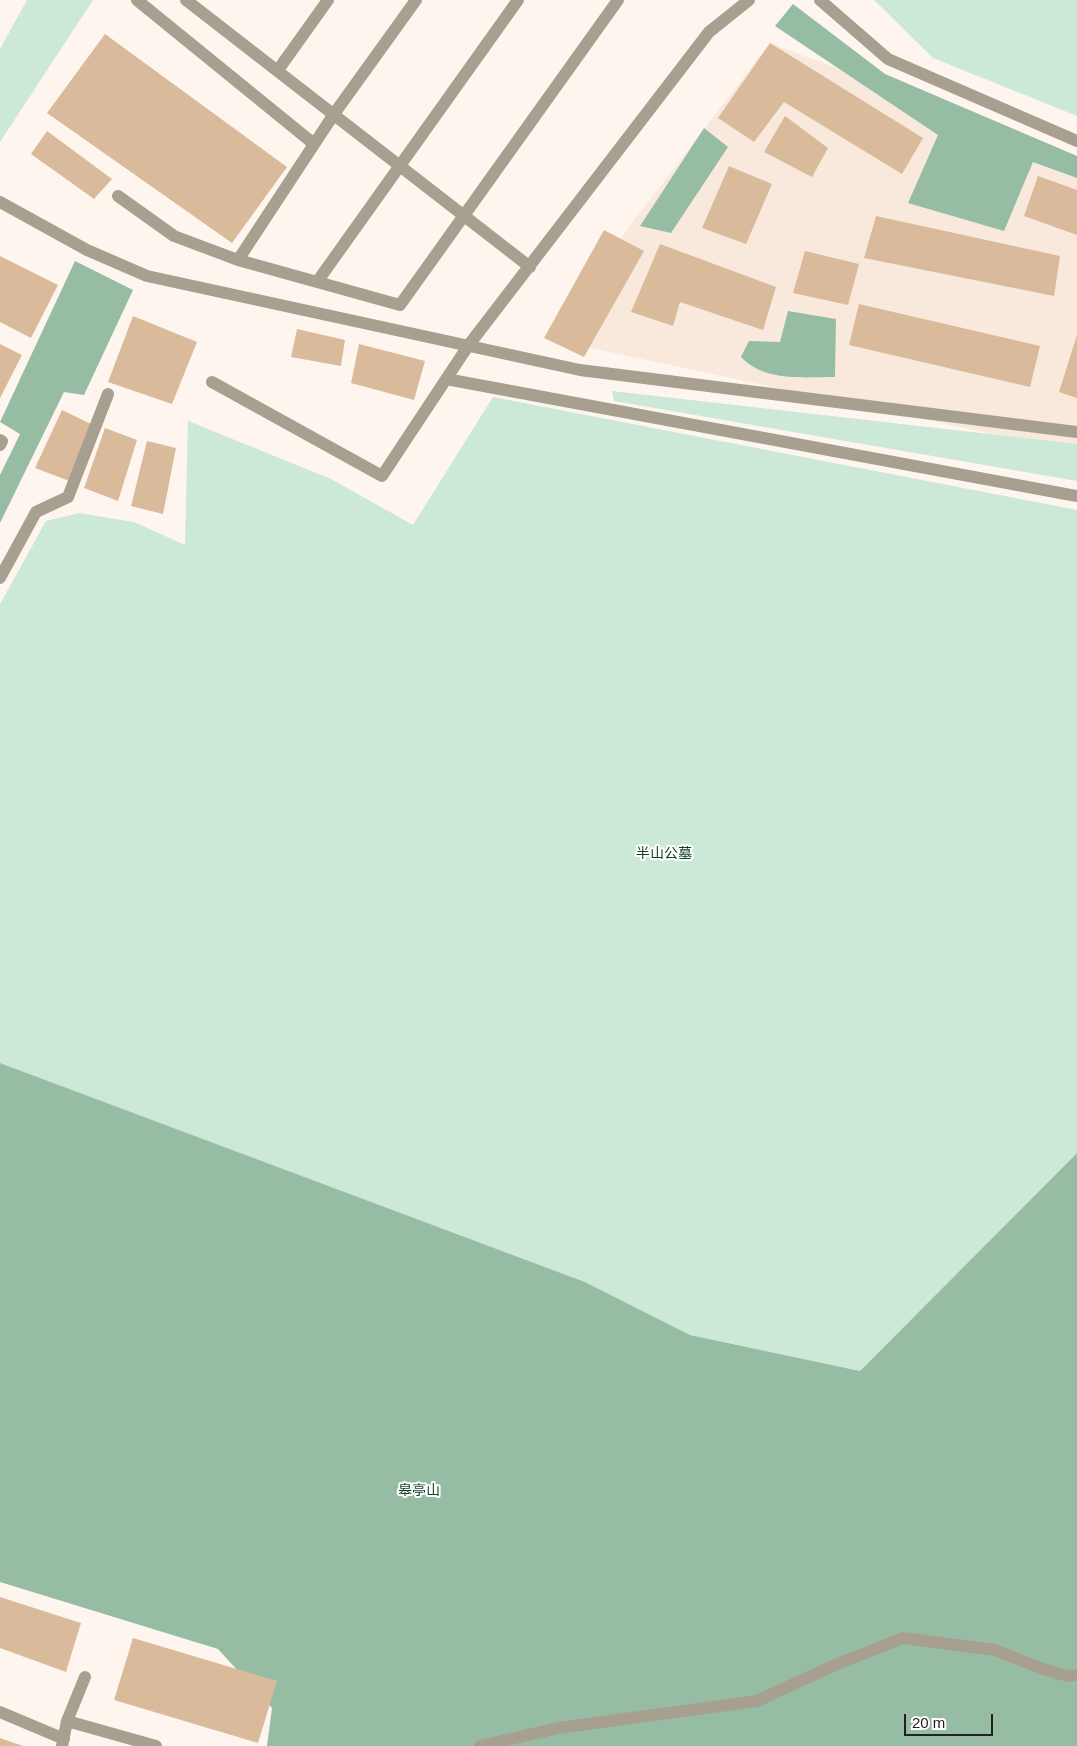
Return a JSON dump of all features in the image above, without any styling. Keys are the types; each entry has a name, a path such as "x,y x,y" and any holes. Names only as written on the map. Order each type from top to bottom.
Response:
{"street":[{"path":"137,0 314,144"},
{"path":"186,0 530,267"},
{"path":"278,70 328,0"},
{"path":"238,260 334,114 416,0"},
{"path":"317,282 518,0"},
{"path":"118,196 174,236 238,260 400,305 618,0"},
{"path":"212,382 382,476 468,346 709,32 749,0"},
{"path":"820,0 888,59 1077,141"},
{"path":"0,202 87,250 147,276 580,370 1077,432"},
{"path":"446,379 1077,496"},
{"path":"0,578 36,512 68,496 108,394"},
{"path":"0,440 2,441 0,444"},
{"path":"480,1746 558,1728 757,1701 837,1664 903,1638 995,1650 1046,1670 1068,1676 1077,1675"},
{"path":"0,1712 63,1743 67,1722 85,1677"},
{"path":"67,1722 156,1746"}],"shaded area":[{"path":"770,43 1077,158 1077,452 544,338"}],"green space":[{"path":"27,0 93,0 0,142 0,49"},
{"path":"874,0 1077,0 1077,116 933,58"},
{"path":"793,4 885,74 1077,156 1077,178 1033,162 1004,231 908,203 938,135 775,26"},
{"path":"704,128 728,147 671,233 640,226"},
{"path":"75,261 133,290 84,395 64,392 0,523 0,475 20,434 0,422"},
{"path":"788,311 836,319 835,377 798,377 773,374 761,371 741,357 749,341 780,342"},
{"path":"612,391 1077,444 1077,481 614,401"},
{"name":"半山公墓","path":"493,397 1077,510 1077,1153 860,1371 690,1335 585,1282 0,1063 0,604 46,521 79,513 134,522 185,545 188,421 331,479 413,525"},
{"name":"皋亭山","path":"0,1063 585,1282 690,1335 860,1371 1077,1153 1077,1746 267,1746 272,1708 218,1649 0,1582"}],"building":[{"path":"105,34 287,167 232,243 47,113"},
{"path":"770,43 923,138 902,174 784,102 754,142 718,118"},
{"path":"785,116 828,148 812,177 764,152"},
{"path":"47,131 112,179 94,199 31,154"},
{"path":"729,166 772,184 746,244 702,228"},
{"path":"1038,176 1077,190 1077,235 1024,216"},
{"path":"876,216 1060,256 1054,296 864,258"},
{"path":"604,230 644,251 584,357 544,338"},
{"path":"660,244 776,287 763,330 680,302 673,326 631,312"},
{"path":"805,251 859,264 848,305 793,293"},
{"path":"0,256 58,285 31,338 0,322"},
{"path":"859,304 1040,346 1030,387 849,345"},
{"path":"133,316 197,342 172,404 108,382"},
{"path":"297,329 345,340 341,366 291,357"},
{"path":"1077,335 1077,398 1059,392"},
{"path":"0,344 22,355 0,398"},
{"path":"359,344 425,361 414,400 351,383"},
{"path":"62,410 93,425 72,482 35,468"},
{"path":"105,428 137,440 118,501 84,488"},
{"path":"147,441 176,448 163,514 131,506"},
{"path":"0,1597 81,1623 66,1672 0,1648"},
{"path":"133,1638 277,1681 258,1743 114,1700"},
{"path":"0,1738 23,1746 0,1746"}]}
